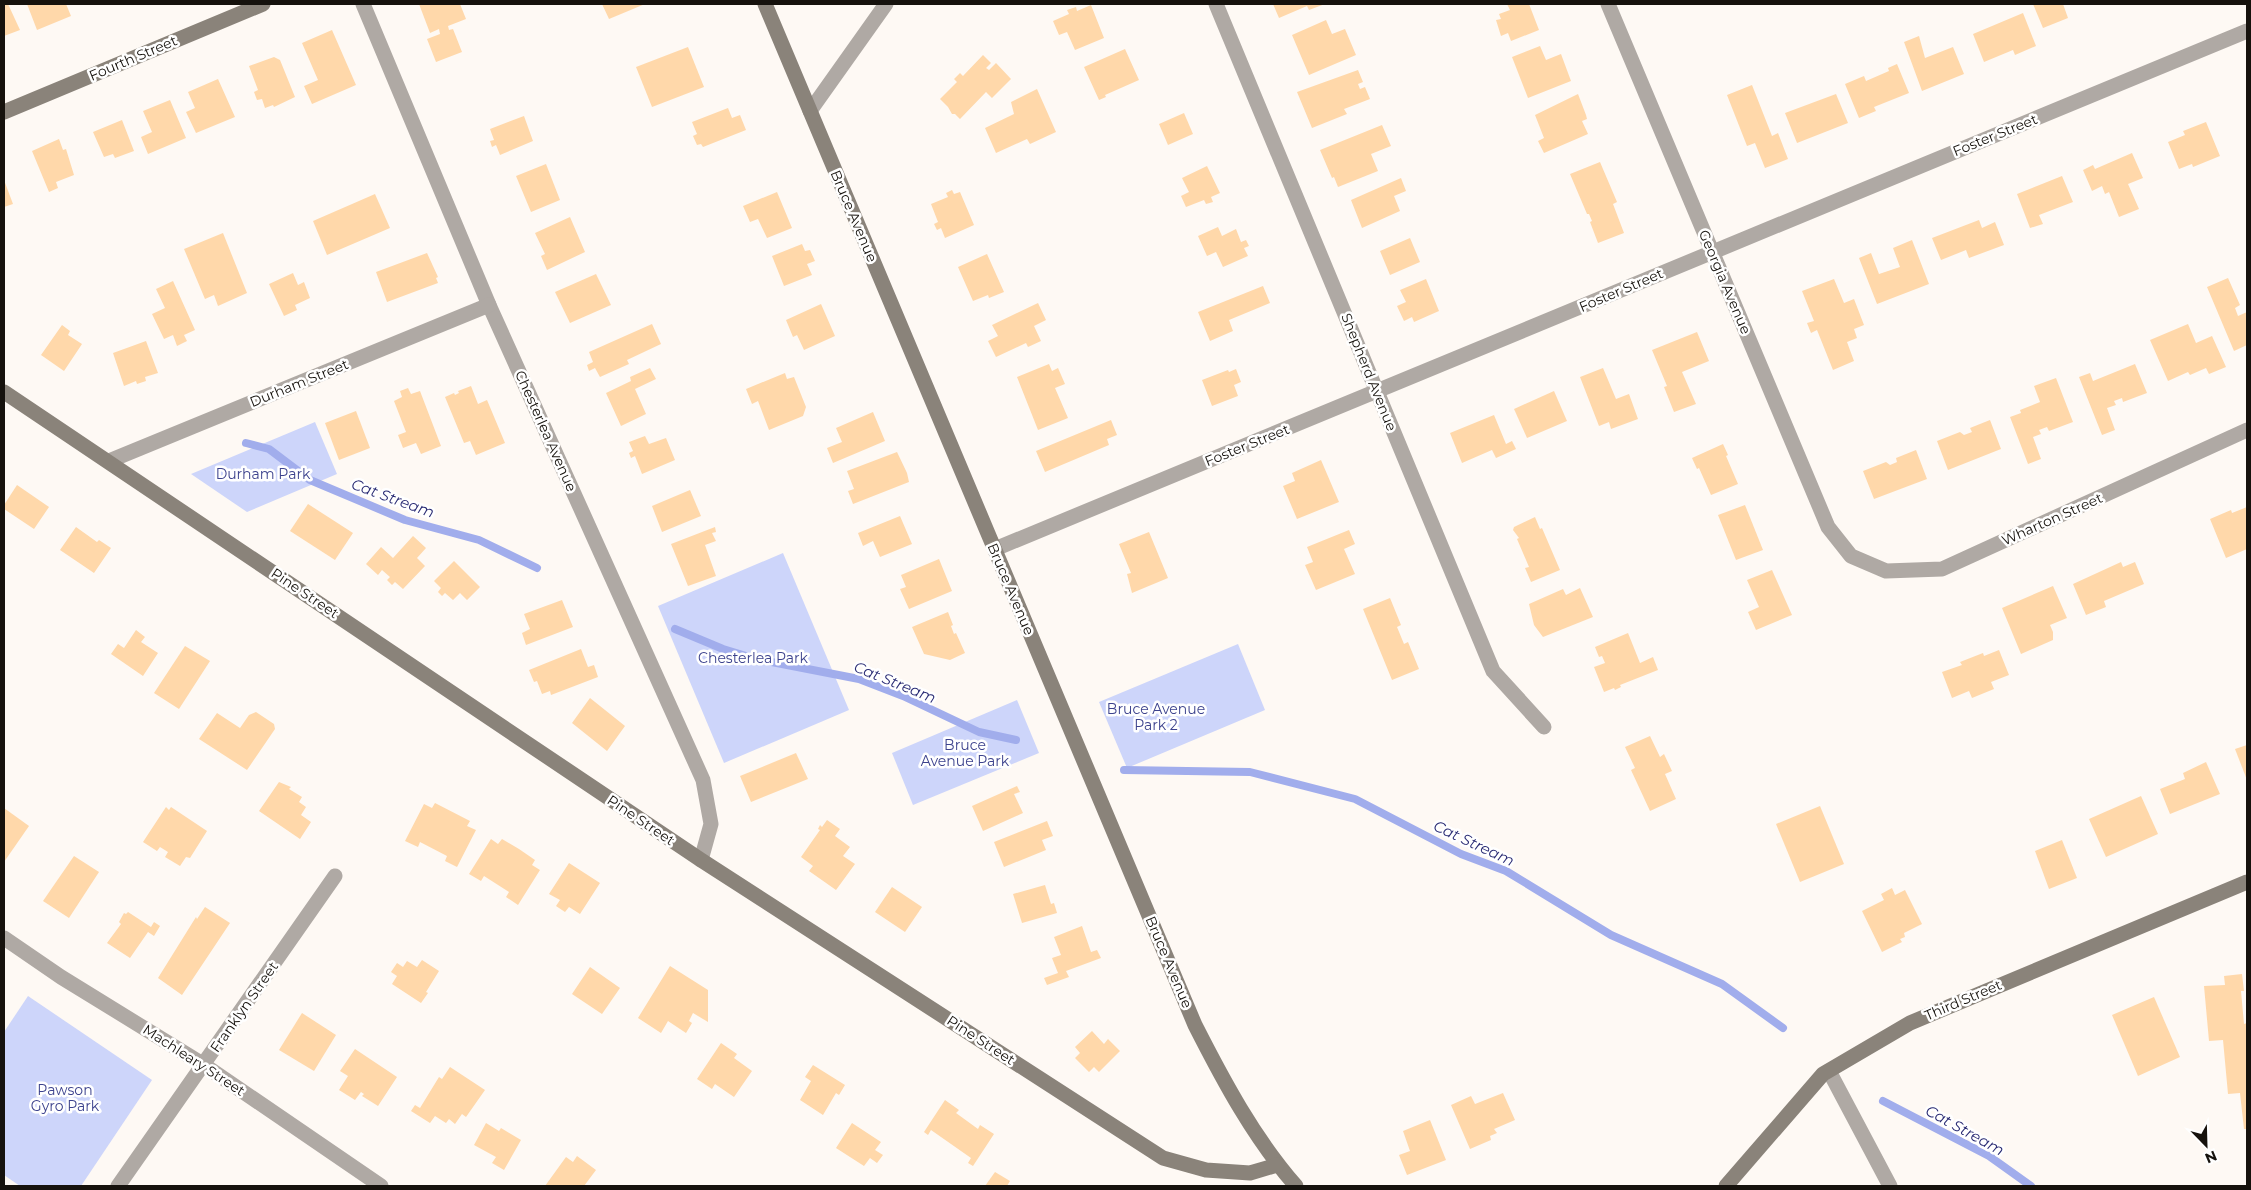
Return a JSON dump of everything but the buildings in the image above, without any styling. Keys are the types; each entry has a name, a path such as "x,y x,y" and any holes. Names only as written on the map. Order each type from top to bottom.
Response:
{"street":[{"name":"Fourth Street","path":"4,112 263,4"},
{"name":"Chesterlea Avenue","path":"363,4 489,305 703,780 711,824 701,860"},
{"name":"Bruce Avenue","path":"765,4 1195,1025 1232,1096 1277,1165"},
{"path":"810,111 886,4"},
{"name":"Shepherd Avenue","path":"1216,4 1493,670 1544,727"},
{"name":"Georgia Avenue","path":"1608,4 1828,527 1851,556"},
{"name":"Foster Street","path":"994,549 2247,31"},
{"name":"Durham Street","path":"109,461 489,305"},
{"name":"Pine Street","path":"4,392 701,860 1163,1158 1206,1170 1250,1174 1277,1165"},
{"name":"Wharton Street","path":"1851,556 1886,571 1942,569 2247,430"},
{"name":"Franklyn Street","path":"118,1186 335,876"},
{"name":"Third Street","path":"1726,1186 1823,1074 1829,1070 1910,1023 2247,882"},
{"name":"Machleary Street","path":"4,938 61,977 204,1065 381,1186"},
{"path":"1829,1070 1890,1186"},
{"path":"1277,1165 1296,1186"}],"green space":[{"name":"Durham Park","path":"315,422 337,474 247,512 191,474"},
{"name":"Chesterlea Park","path":"783,553 849,710 724,763 658,606"},
{"name":"Bruce Avenue Park 2","path":"1238,644 1265,710 1127,768 1099,702"},
{"name":"Bruce Avenue Park","path":"1017,700 1039,753 913,805 892,753"},
{"name":"Pawson Gyro Park","path":"28,996 152,1080 81,1186 20,1186 4,1175 4,1032"}],"waterway":[{"name":"Cat Stream","path":"246,443 269,449 310,480 405,520 479,540 537,568"},
{"name":"Cat Stream","path":"675,629 723,649 756,659 859,679 903,696 979,732 1016,740"},
{"name":"Cat Stream","path":"1124,770 1250,772 1355,799 1461,854 1506,871 1611,935 1722,984 1783,1028"},
{"name":"Cat Stream","path":"1883,1101 1989,1156 2031,1186"}]}
